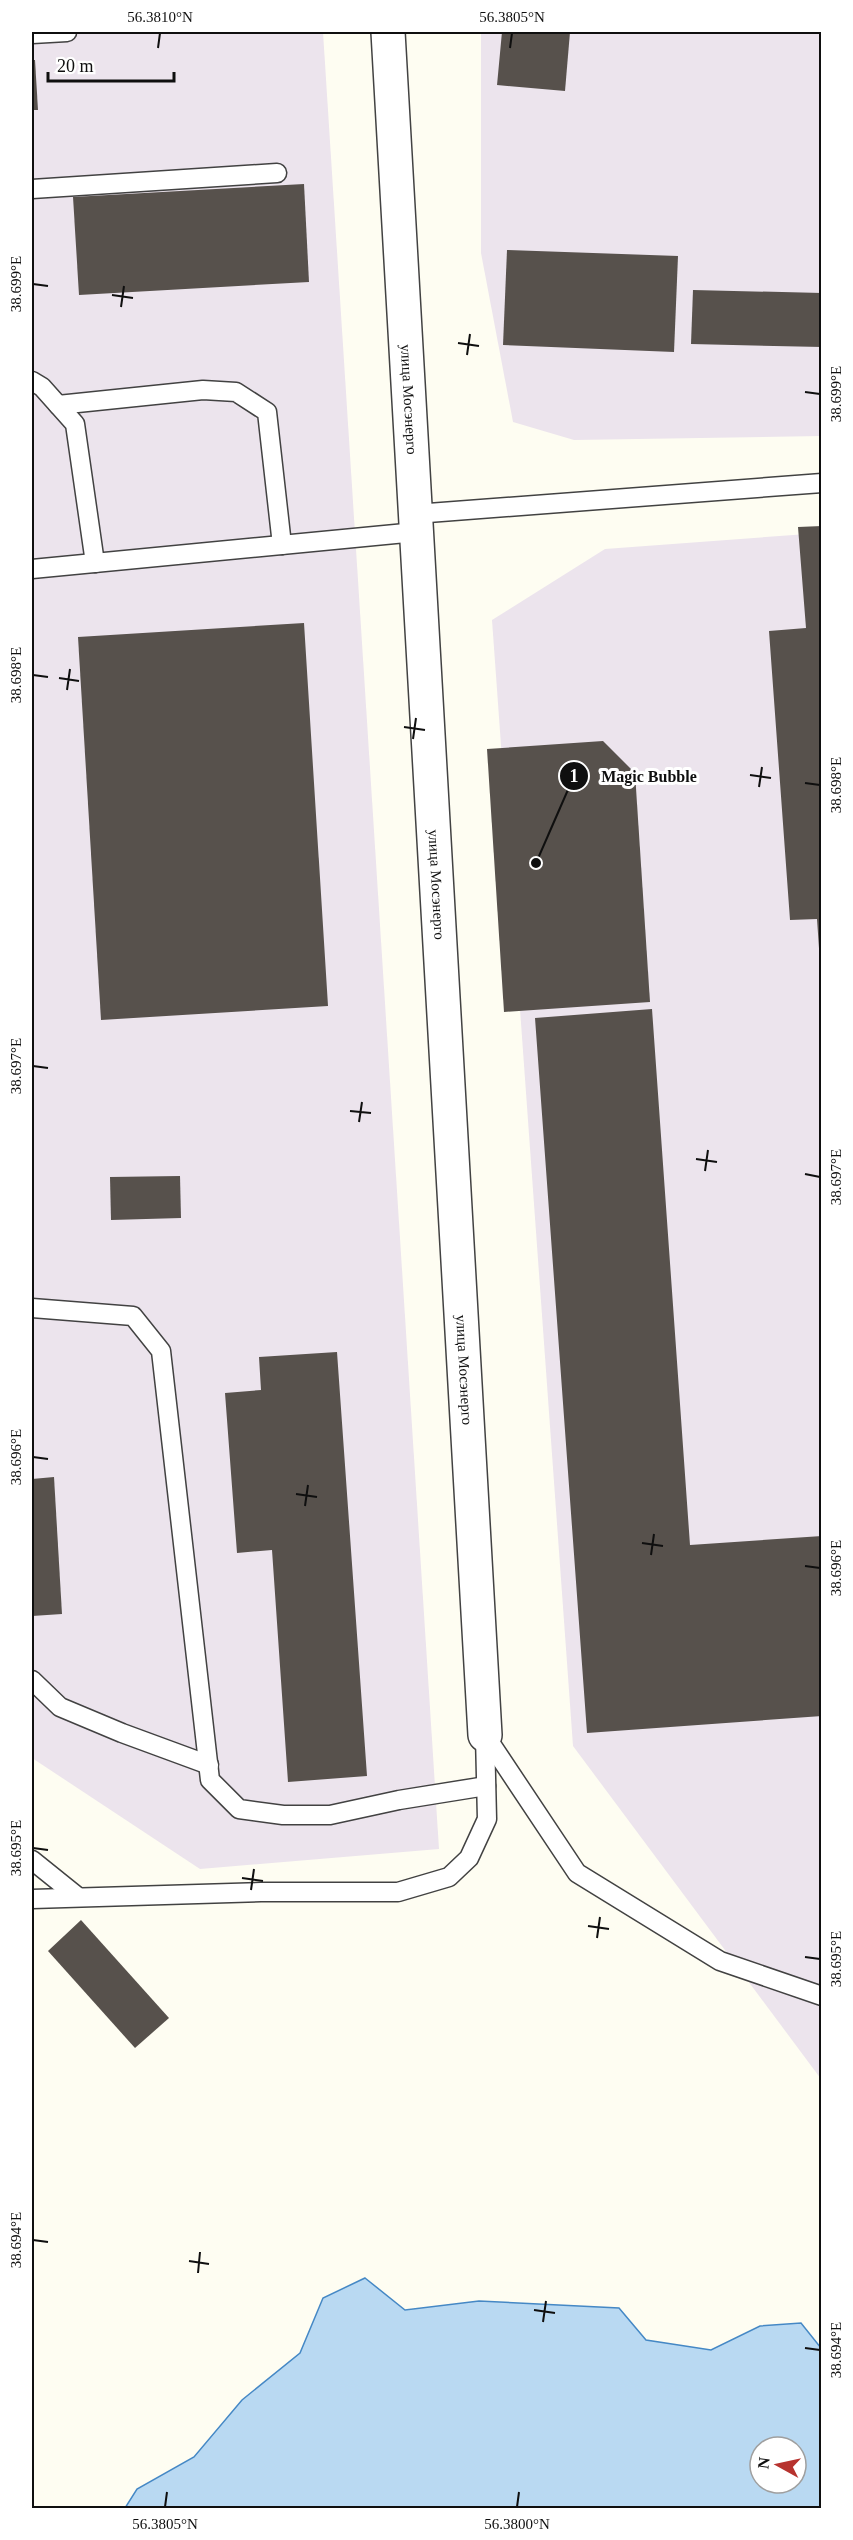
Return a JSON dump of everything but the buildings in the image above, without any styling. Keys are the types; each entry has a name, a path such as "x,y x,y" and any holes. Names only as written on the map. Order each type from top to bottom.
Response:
{"street":[{"name":"улица Мосэнерго","path":"388,32 485,1735"}],"lane":[{"path":"32,34 67,32"},
{"path":"32,189 277,173"},
{"path":"32,381 42,387 75,424 95,563"},
{"path":"58,405 203,390 236,392 267,412 282,545"},
{"path":"32,569 282,545 416,523 822,483"},
{"path":"32,1308 133,1316 161,1351 210,1780 239,1809 283,1815 330,1815 399,1800 486,1786"},
{"path":"32,1680 60,1707 209,1765"},
{"path":"32,1899 261,1892 398,1892 449,1877 469,1858 487,1819 485,1735"},
{"path":"485,1735 577,1873 720,1960 822,1996"},
{"path":"32,1860 78,1897"}],"shaded area":[{"path":"32,32 323,32 439,1849 200,1869 32,1758"},
{"path":"481,32 821,32 821,436 574,440 513,422 481,253"},
{"path":"821,533 821,2079 573,1746 492,620 605,549"}],"water":[{"path":"365,2278 405,2310 479,2301 619,2308 646,2340 711,2350 760,2326 801,2323 821,2348 821,2508 125,2508 137,2489 194,2457 242,2400 300,2353 323,2298"}],"place":[{"name":"Magic Bubble","path":"536,863"}]}
